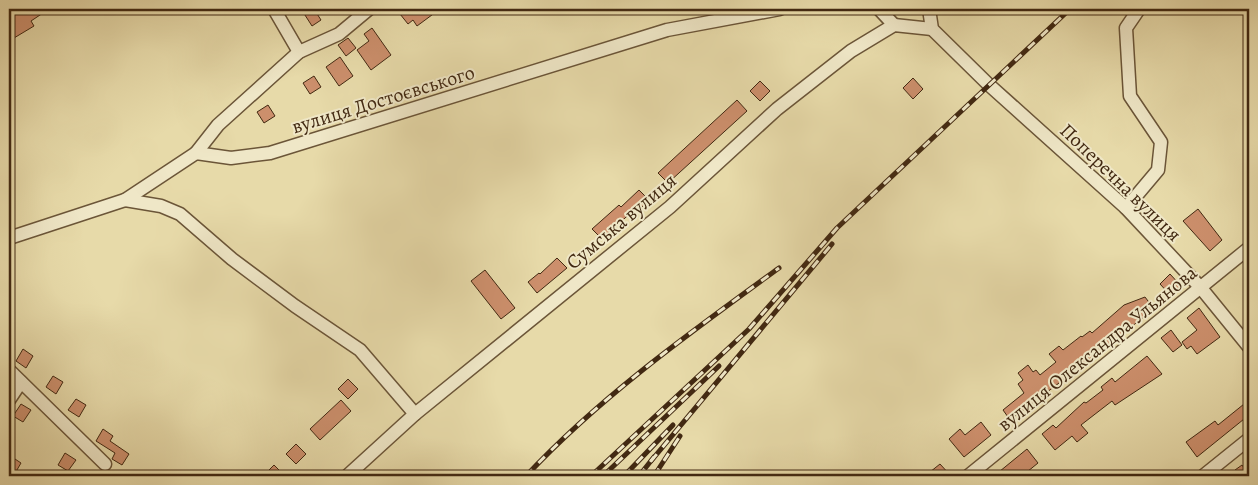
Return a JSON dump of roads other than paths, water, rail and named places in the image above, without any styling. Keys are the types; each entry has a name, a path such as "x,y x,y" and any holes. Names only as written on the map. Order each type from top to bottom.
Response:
{"street":[{"path":"274,9 299,52"},
{"path":"9,238 125,200 196,153 218,125 299,52 339,34 370,9"},
{"name":"вулиця Достоєвського","path":"196,153 231,158 270,154 666,30 780,9"},
{"path":"879,9 894,25 932,30 929,9"},
{"path":"1126,208 1158,170 1160,142 1130,96 1126,28 1139,9"},
{"name":"Сумська вулиця","path":"347,476 415,414 670,207 777,109 851,50 894,25"},
{"name":"Поперечна вулиця","path":"932,30 957,55 1126,208 1201,288 1249,347"},
{"path":"125,200 161,206 180,214 232,258 295,306 360,350 415,414"},
{"name":"вулиця Олександра Ульянова","path":"968,476 1249,248"},
{"path":"9,370 105,464"},
{"path":"9,400 21,382"},
{"path":"1203,476 1249,439"}],"railway":[{"path":"591,476 749,329 837,228 1070,9"},
{"path":"651,461 832,244"},
{"path":"526,476 616,392 680,341 779,268"},
{"path":"603,476 719,366"},
{"path":"624,476 673,425"},
{"path":"654,476 680,436"},
{"path":"639,476 654,457"}]}
